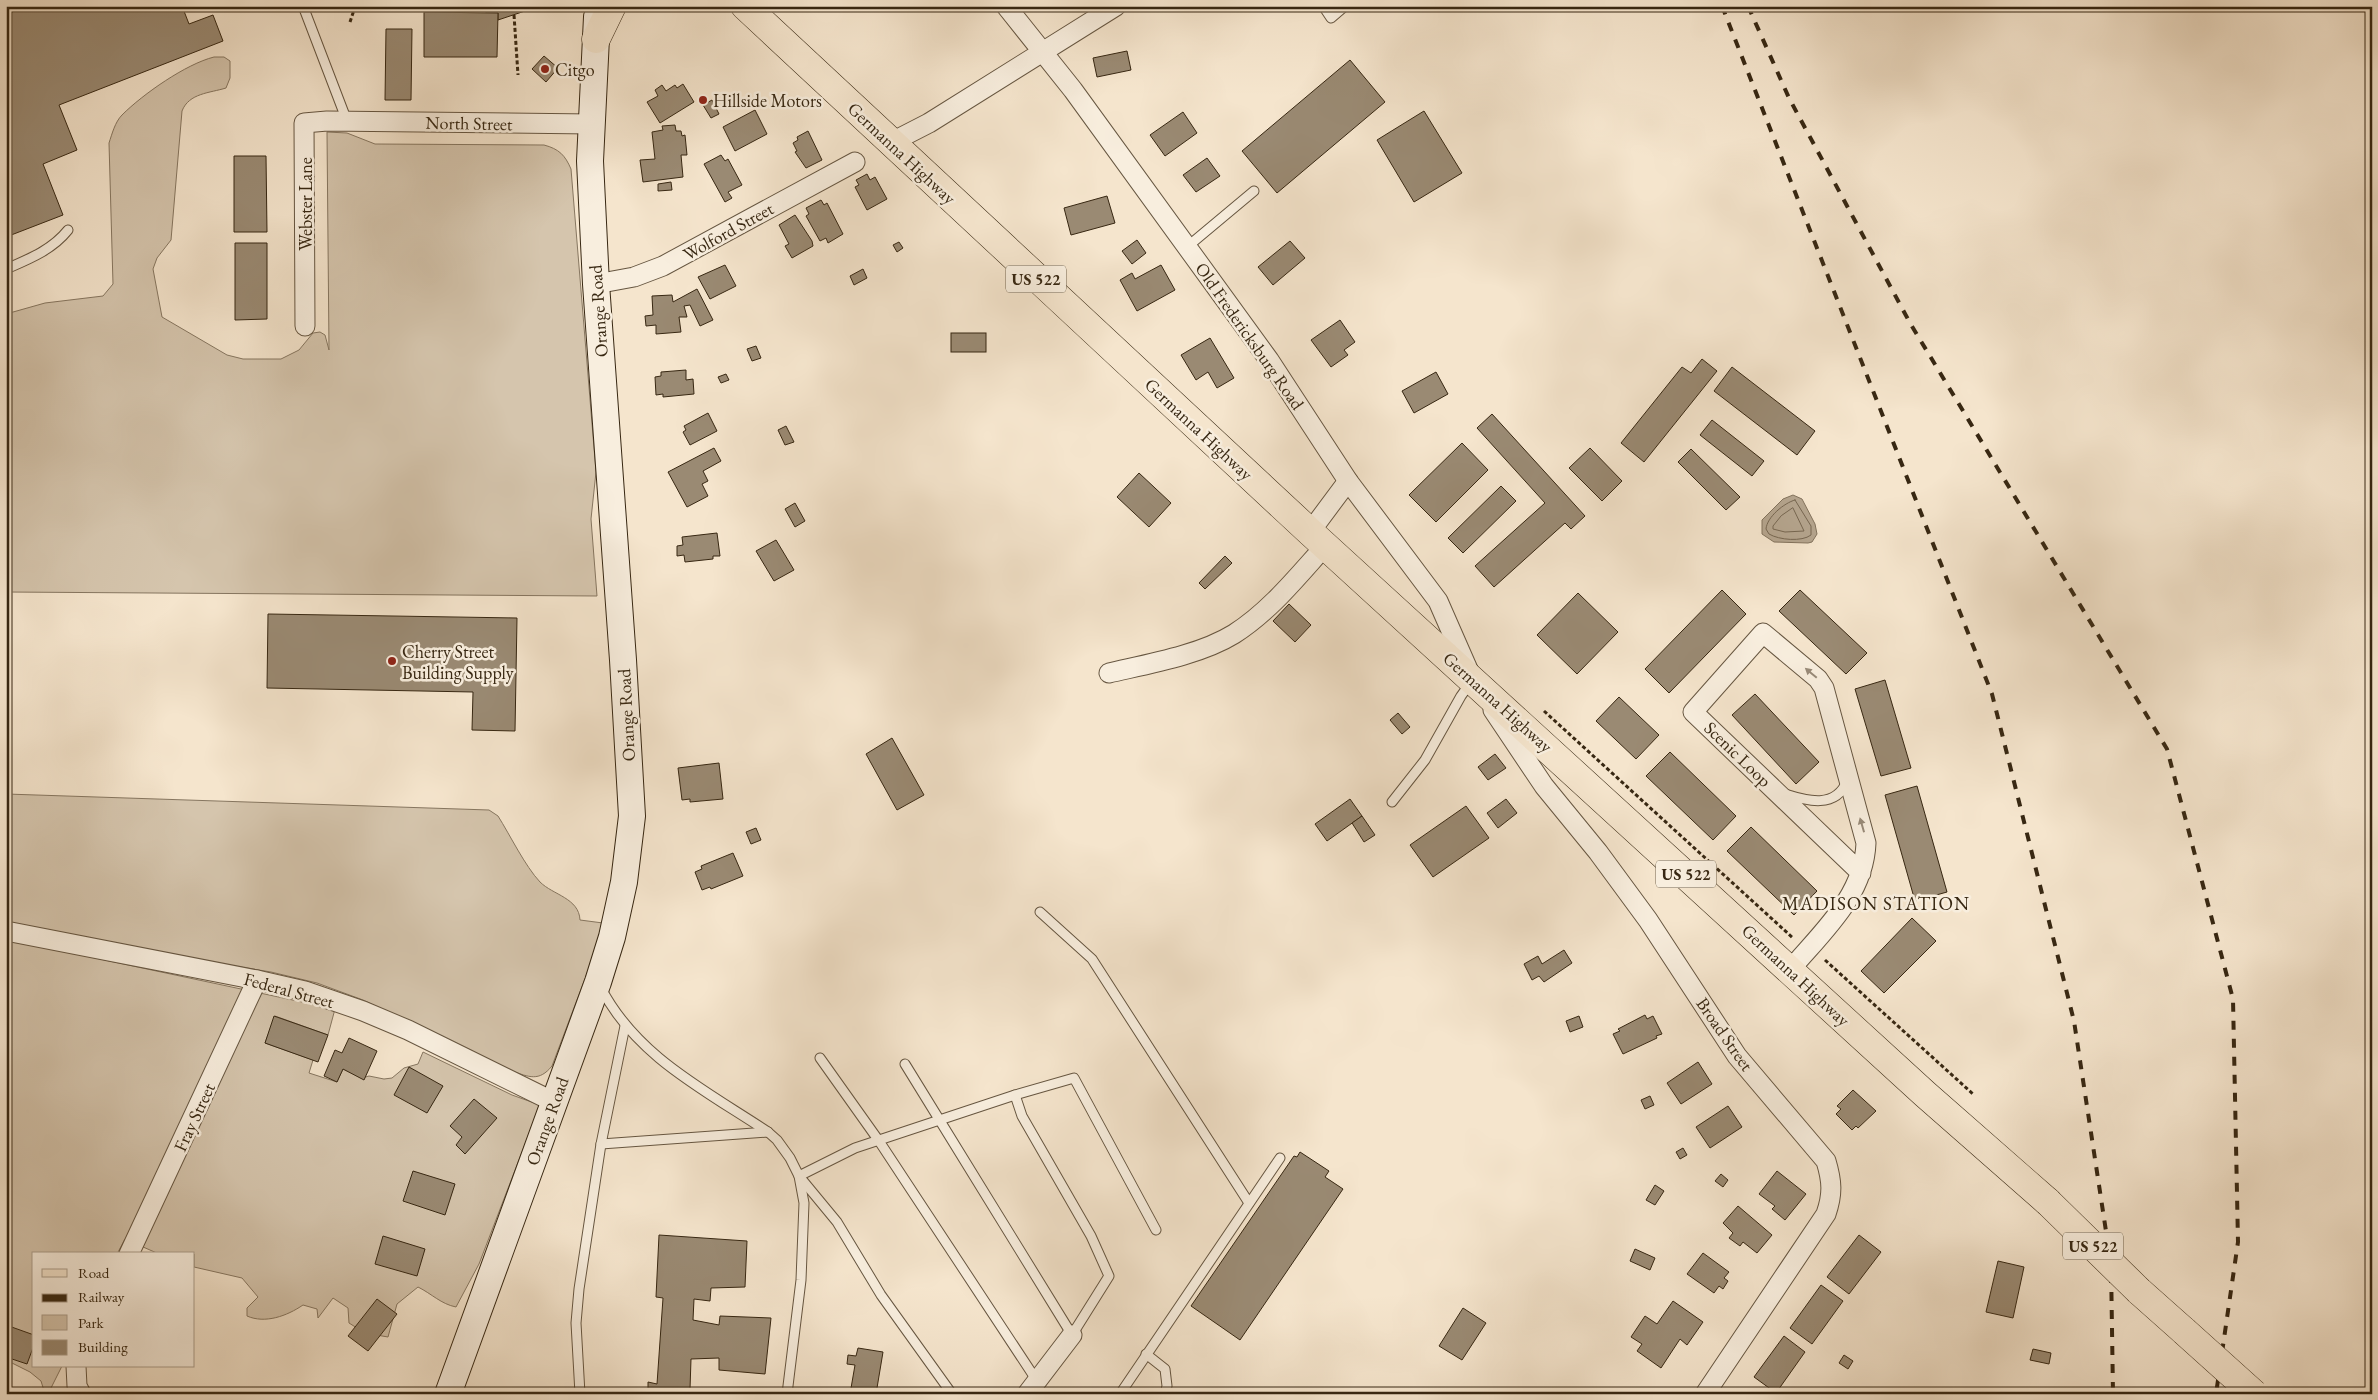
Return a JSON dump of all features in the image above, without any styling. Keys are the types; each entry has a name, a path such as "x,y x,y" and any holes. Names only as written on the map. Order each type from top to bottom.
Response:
{"main road":[{"name":"Orange Road","path":"448,1394 598,982 612,937 624,882 632,816 623,660 596,284 590,160 597,6"},
{"path":"596,39 612,6"},
{"name":"Germanna Highway","path":"746,7 890,143 1318,539 1925,1094 2048,1202 2139,1291 2254,1394"}],"street":[{"name":"Old Fredericksburg Road","path":"1006,6 1043,52 1187,247 1269,360 1348,481 1438,601 1473,680"},
{"path":"890,143 929,123 1116,6"},
{"name":"North Street","path":"347,122 592,124"},
{"name":"Webster Lane","path":"305,326 304,123 347,122"},
{"name":"Wolford Street","path":"596,284 634,277 669,263 855,162"},
{"path":"1109,674 1187,654 1233,634 1280,596 1318,539 1348,481"},
{"name":"Scenic Loop","path":"1790,970 1850,897 1861,873 1866,843 1821,683 1764,633 1694,712 1861,873"},
{"name":"Broad Street","path":"1473,680 1544,786 1598,852 1648,920 1737,1056 1826,1161 1832,1181 1832,1198 1826,1214 1705,1394"},
{"name":"Federal Street","path":"6,931 257,980 305,992 372,1015 417,1034 554,1102"},
{"name":"Fray Street","path":"130,1252 257,980"},
{"path":"1032,1387 1072,1335"},
{"path":"76,1368 77,1386 81,1394"}],"lane":[{"path":"303,6 347,122"},
{"path":"1323,6 1331,18 1345,6"},
{"path":"1187,247 1254,191"},
{"path":"6,269 44,252 60,240 68,230"},
{"path":"1392,802 1425,760 1460,696 1473,680"},
{"path":"1777,792 1811,802 1823,800 1838,794 1848,777"},
{"path":"1040,912 1092,959 1249,1203"},
{"path":"598,982 625,1026 657,1058 768,1132 790,1158 798,1176 804,1203 801,1280 795,1342 787,1394"},
{"path":"580,1394 576,1323 601,1144 625,1026"},
{"path":"820,1058 879,1142 1032,1387"},
{"path":"905,1064 1072,1335 1109,1276 1091,1236 1022,1116 1015,1095"},
{"path":"798,1176 855,1148 879,1142 940,1119 1015,1095 1074,1078 1156,1230"},
{"path":"601,1144 768,1132"},
{"path":"1120,1394 1280,1158"},
{"path":"798,1176 837,1222 881,1295 952,1394"},
{"path":"1146,1354 1165,1369 1167,1386 1165,1394"}],"path":[{"path":"350,22 353,8 373,9"},
{"path":"514,15 518,75"},
{"path":"1544,711 1792,938"},
{"path":"1827,961 1973,1094"}],"green space":[{"path":"214,57 224,57 230,61 230,78 226,88 195,97 185,105 182,111 171,240 157,258 153,269 162,317 227,355 243,359 281,359 299,350 313,333 320,332 325,335 329,350 327,132 347,133 375,144 544,145 554,148 566,160 571,169 596,472 591,519 597,596 6,592 6,314 45,303 103,296 113,284 109,143 116,125 122,115 153,89 191,66"},
{"path":"6,794 489,810 498,816 523,859 540,882 570,902 579,913 580,920 603,923 589,968 552,1066 543,1074 534,1077 529,1076 512,1071 363,1000 317,983 271,972 118,947 6,925"},
{"path":"6,939 335,1009 328,1035 275,1016 265,1043 313,1060 309,1073 337,1082 343,1069 362,1078 369,1076 384,1079 392,1078 404,1068 418,1064 423,1052 512,1095 540,1105 479,1264 456,1307 441,1301 418,1287 397,1304 388,1337 365,1333 349,1323 348,1308 333,1298 318,1318 317,1309 303,1305 276,1318 254,1318 247,1316 247,1308 258,1297 242,1278 195,1267 195,1252 154,1252 125,1239 118,1252 32,1252 32,1368 61,1368 48,1394 45,1394 41,1381 30,1372 6,1360"}],"water":[{"path":"1793,495 1802,499 1815,524 1817,534 1812,542 1808,543 1774,542 1762,534 1762,520 1783,499"}],"building":[{"path":"6,6 182,6 189,24 213,15 223,41 59,105 77,150 43,164 63,215 6,237"},
{"path":"486,6 528,6 528,10 498,20 498,13 486,13"},
{"path":"424,12 498,13 497,57 424,57"},
{"path":"386,29 412,29 411,100 385,100"},
{"path":"1127,51 1131,70 1097,77 1093,58"},
{"name":"Citgo","path":"544,56 558,68 546,82 532,69"},
{"path":"1350,60 1385,102 1277,193 1242,151"},
{"path":"683,84 694,102 660,123 647,102 658,96 655,90 662,85 666,91 675,85 677,88"},
{"path":"712,100 719,114 711,118 703,105"},
{"path":"755,110 767,134 735,151 723,127"},
{"path":"1424,111 1462,173 1414,202 1377,140"},
{"path":"1183,112 1197,133 1165,156 1150,135"},
{"path":"675,125 676,131 681,131 682,136 685,135 687,155 681,155 683,177 643,182 640,160 655,159 652,132 663,130 662,126"},
{"path":"808,131 822,160 806,168 795,152 797,151 793,143 798,140 797,137"},
{"path":"721,155 725,161 728,159 742,185 728,192 732,198 725,202 704,164"},
{"path":"234,156 266,156 267,232 234,232"},
{"path":"1207,158 1220,176 1196,192 1183,175"},
{"path":"867,174 870,180 875,177 887,199 867,210 855,187 859,185 856,180"},
{"path":"671,182 672,190 658,191 658,184"},
{"path":"1107,196 1115,223 1071,235 1064,208"},
{"path":"821,200 824,205 827,203 843,234 828,243 826,238 820,241 806,216 809,214 806,208"},
{"path":"795,215 812,241 813,246 792,258 785,246 789,244 779,225"},
{"path":"1137,240 1146,253 1132,264 1122,251"},
{"path":"1290,241 1305,258 1273,285 1258,267"},
{"path":"899,242 903,248 897,252 893,245"},
{"path":"235,243 267,243 267,319 235,320"},
{"path":"725,265 736,286 710,299 698,277"},
{"path":"1161,265 1175,290 1137,311 1120,280 1132,273 1135,279"},
{"path":"863,269 867,278 854,285 850,276"},
{"path":"697,289 713,320 700,326 690,305 684,306 687,317 679,317 681,332 656,334 656,325 646,326 645,316 653,315 652,296 672,295 673,302"},
{"path":"1340,320 1355,342 1344,350 1348,355 1331,367 1311,340"},
{"path":"951,333 986,333 986,352 951,352"},
{"path":"1210,338 1234,378 1217,388 1208,372 1196,380 1181,355"},
{"path":"756,346 761,358 752,361 747,349"},
{"path":"1702,359 1717,371 1644,462 1621,443 1682,367 1691,373"},
{"path":"1732,367 1815,431 1797,455 1714,391"},
{"path":"686,370 686,380 693,379 694,394 663,397 663,394 656,395 655,377 661,376 661,372"},
{"path":"1436,372 1448,394 1414,413 1402,391"},
{"path":"726,374 729,380 721,383 718,377"},
{"path":"708,413 717,431 690,445 683,432 686,430 684,426"},
{"path":"1492,414 1585,516 1571,529 1565,523 1494,587 1475,566 1545,503 1477,428"},
{"path":"1712,420 1764,461 1752,476 1700,435"},
{"path":"786,426 794,442 785,445 778,430"},
{"path":"1462,443 1488,470 1436,522 1409,495"},
{"path":"714,448 721,461 703,471 708,481 702,484 708,496 687,507 668,472"},
{"path":"1590,448 1622,481 1602,501 1569,468"},
{"path":"1691,449 1740,497 1726,510 1678,462"},
{"path":"1139,473 1171,503 1149,527 1117,497"},
{"path":"1501,486 1516,501 1463,553 1448,538"},
{"path":"795,503 805,521 795,527 785,509"},
{"path":"717,533 720,556 713,556 713,559 685,562 684,555 677,556 677,546 683,545 682,537"},
{"path":"776,540 794,570 774,581 756,551"},
{"path":"1225,556 1232,563 1205,589 1199,583"},
{"path":"1722,590 1746,614 1669,693 1645,669"},
{"path":"1800,590 1867,653 1846,674 1779,611"},
{"path":"1578,593 1618,632 1577,674 1537,635"},
{"path":"1289,604 1311,625 1295,642 1273,621"},
{"name":"Cherry Street Building Supply","path":"268,614 517,618 515,731 472,730 473,692 267,688"},
{"path":"1885,680 1911,768 1881,776 1855,689"},
{"path":"1755,694 1819,762 1796,784 1732,715"},
{"path":"1619,697 1659,735 1636,759 1596,721"},
{"path":"1398,713 1410,727 1402,734 1390,720"},
{"path":"892,738 924,795 897,810 866,754"},
{"path":"1670,752 1736,816 1713,840 1646,776"},
{"path":"1495,754 1506,768 1488,780 1478,767"},
{"path":"719,763 723,799 690,802 690,799 682,800 678,768"},
{"path":"1917,786 1947,892 1915,901 1885,795"},
{"path":"1350,799 1362,816 1327,841 1315,824"},
{"path":"1506,799 1517,813 1498,828 1487,813"},
{"path":"1466,806 1489,838 1433,877 1410,845"},
{"path":"1362,816 1375,835 1364,842 1352,823"},
{"path":"1751,827 1817,891 1794,915 1727,851"},
{"path":"756,828 761,840 751,844 746,832"},
{"path":"733,853 743,876 711,889 710,887 702,890 695,872 702,869 701,866"},
{"path":"1912,918 1936,941 1884,993 1861,971"},
{"path":"1564,950 1572,963 1544,982 1539,976 1532,980 1524,964 1538,956 1542,964"},
{"path":"1645,1015 1647,1019 1653,1016 1662,1034 1623,1054 1613,1034 1620,1031 1618,1029"},
{"path":"274,1016 328,1035 318,1062 265,1043"},
{"path":"1579,1016 1583,1027 1570,1032 1566,1021"},
{"path":"349,1038 377,1051 364,1080 343,1069 337,1082 324,1076 335,1050 342,1053"},
{"path":"1698,1062 1712,1084 1681,1104 1667,1083"},
{"path":"409,1067 443,1086 427,1113 394,1095"},
{"path":"1853,1090 1876,1111 1858,1128 1856,1126 1852,1130 1836,1114 1841,1109 1837,1106"},
{"path":"1650,1096 1654,1105 1645,1109 1641,1100"},
{"path":"474,1099 497,1118 465,1154 456,1145 462,1137 450,1126"},
{"path":"1728,1106 1742,1127 1710,1148 1696,1127"},
{"path":"1683,1148 1687,1155 1680,1159 1676,1152"},
{"path":"1300,1152 1329,1171 1325,1177 1343,1189 1240,1340 1191,1306 1294,1156 1297,1157"},
{"path":"413,1171 455,1184 445,1215 403,1201"},
{"path":"1777,1171 1806,1194 1785,1220 1772,1209 1775,1206 1759,1194"},
{"path":"1721,1174 1728,1180 1723,1187 1715,1181"},
{"path":"1655,1185 1664,1191 1655,1205 1646,1200"},
{"path":"1738,1206 1772,1235 1757,1253 1743,1242 1740,1246 1729,1238 1733,1233 1723,1223"},
{"path":"659,1235 747,1241 745,1287 711,1288 710,1301 694,1299 693,1320 719,1325 720,1316 771,1318 765,1374 719,1370 719,1358 691,1359 690,1389 728,1390 727,1394 648,1394 648,1382 657,1384 663,1298 656,1297"},
{"path":"1859,1235 1881,1252 1849,1294 1827,1277"},
{"path":"383,1236 425,1249 417,1276 375,1264"},
{"path":"1635,1249 1655,1258 1650,1270 1630,1261"},
{"path":"1703,1253 1729,1272 1724,1278 1728,1281 1723,1289 1719,1286 1714,1293 1687,1274"},
{"path":"1998,1261 2024,1267 2013,1318 1986,1312"},
{"path":"1821,1285 1843,1301 1812,1344 1790,1328"},
{"path":"377,1299 397,1314 368,1351 348,1336"},
{"path":"1673,1301 1703,1322 1687,1345 1680,1339 1661,1368 1637,1351 1642,1344 1631,1337 1645,1316 1657,1324"},
{"path":"1463,1308 1486,1323 1462,1360 1439,1346"},
{"path":"6,1325 32,1334 32,1350 27,1364 6,1357"},
{"path":"1784,1336 1805,1352 1776,1393 1754,1377"},
{"path":"858,1348 883,1352 876,1394 850,1394 855,1365 847,1364 848,1355 856,1356"},
{"path":"2033,1349 2051,1353 2049,1364 2030,1360"},
{"path":"1844,1355 1853,1361 1848,1369 1839,1363"}],"railway":[{"path":"1722,6 1992,694 2074,1021 2111,1264 2113,1394"},
{"path":"1748,6 1789,98 1910,323 2167,749 2233,999 2238,1242 2216,1394"}],"place":[{"name":"Citgo","path":"545,69"},
{"name":"Hillside Motors","path":"703,100"},
{"name":"Cherry Street Building Supply","path":"392,661"}],"district":[{"name":"MADISON STATION","path":"1876,903"}]}
